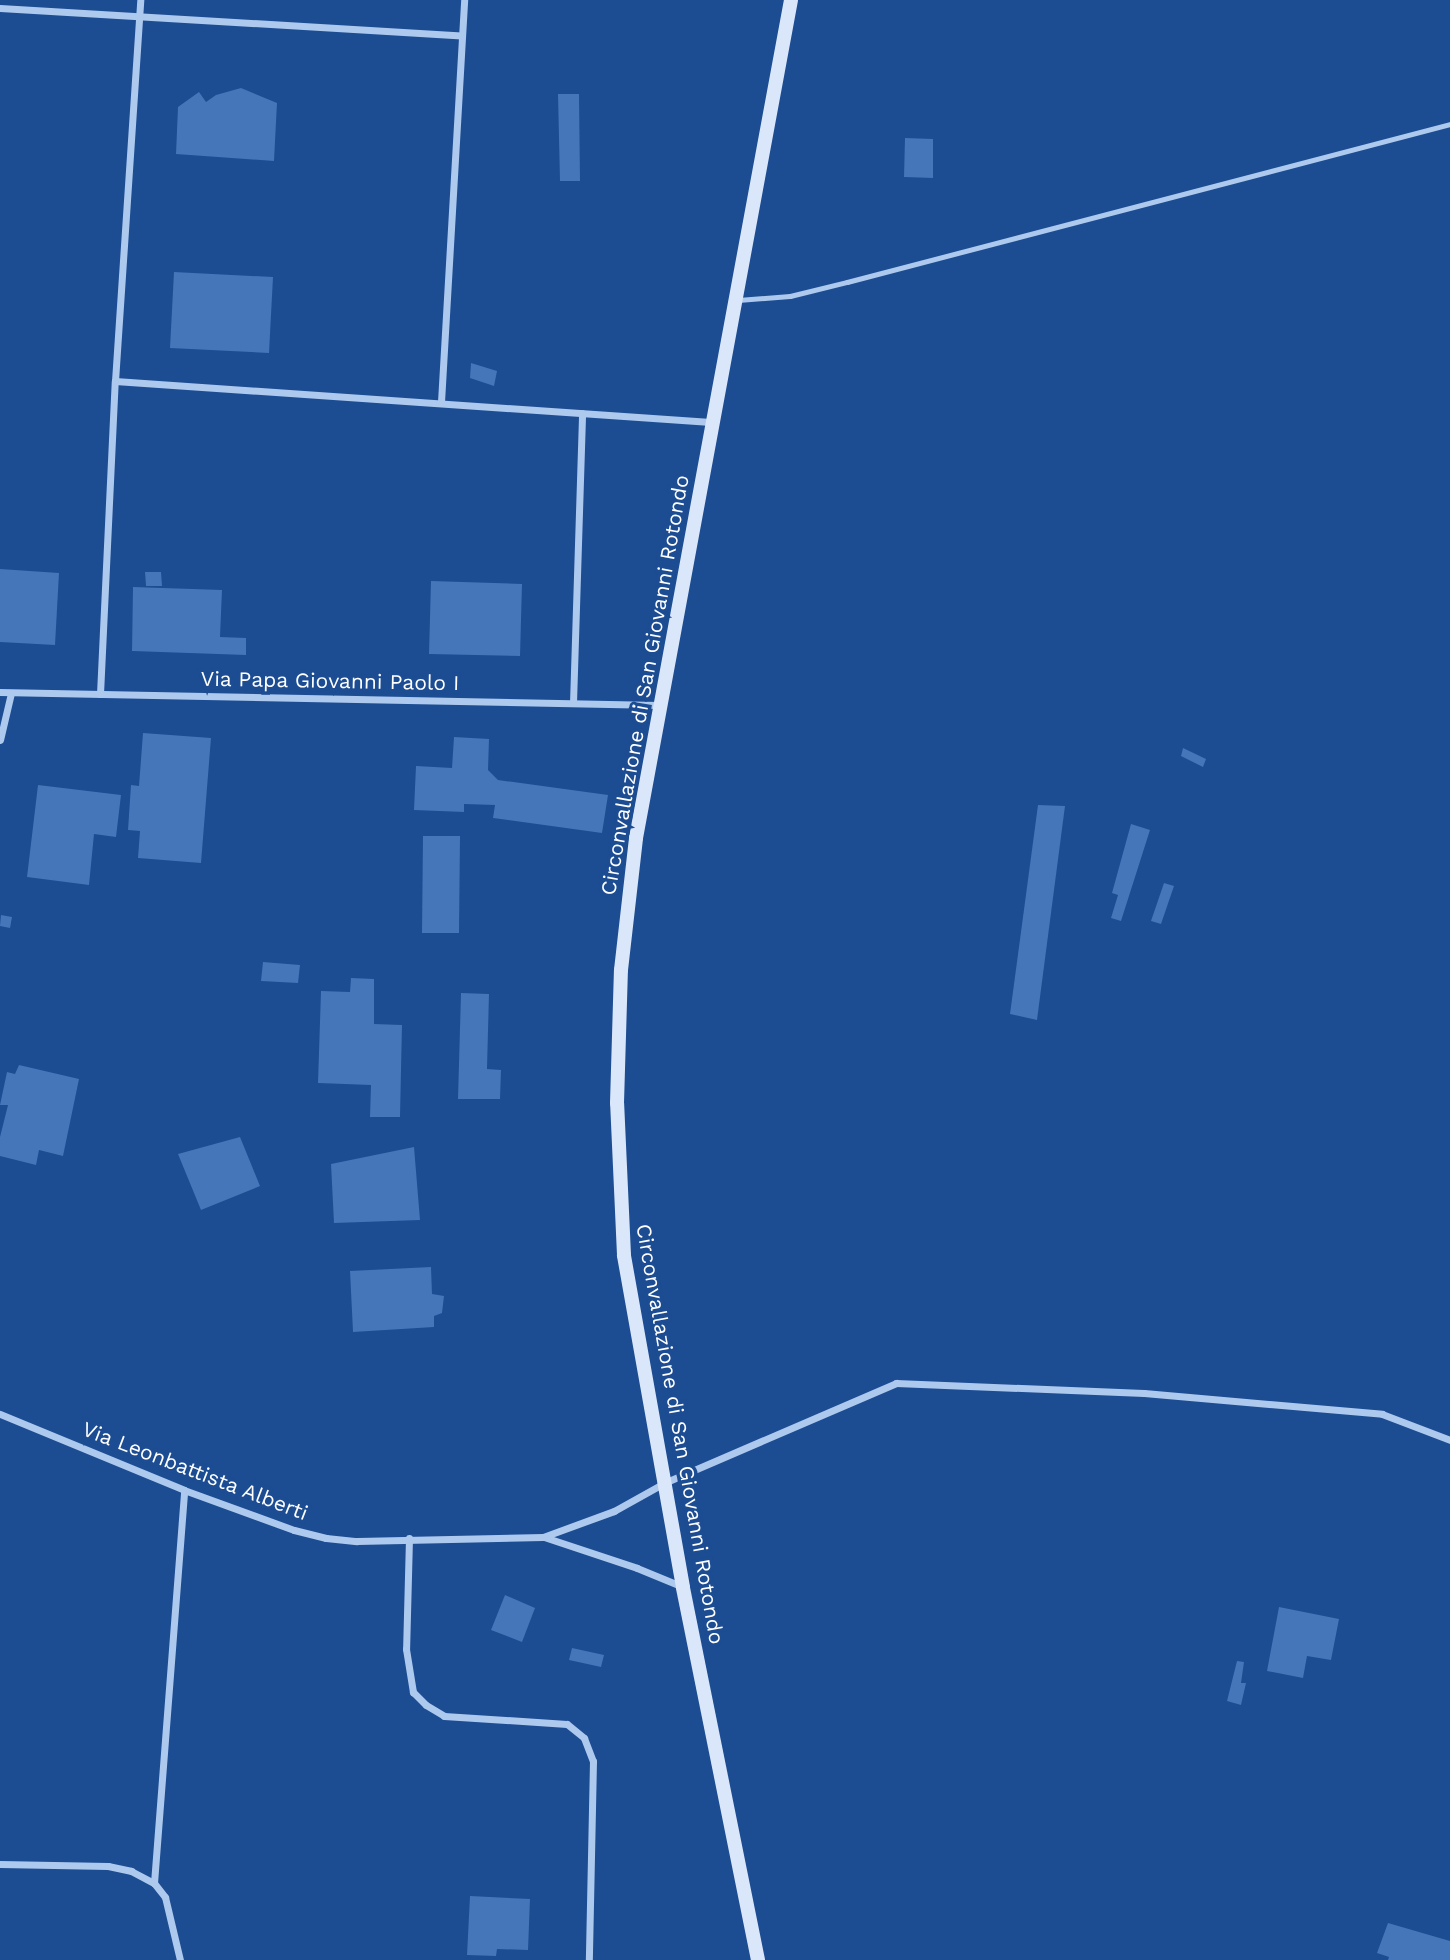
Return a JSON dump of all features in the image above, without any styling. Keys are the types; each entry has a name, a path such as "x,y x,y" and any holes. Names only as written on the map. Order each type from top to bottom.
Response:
{"main road":[{"name":"Circonvallazione di San Giovanni Rotondo","path":"758,1960 683,1587 624,1255 618,1103 621,970 636,838 791,0"}],"street":[{"path":"100,694 115,382 140,0"},
{"path":"442,402 464,0"},
{"path":"0,8 461,35"},
{"path":"115,382 711,422"},
{"path":"573,703 582,413"},
{"name":"Via Papa Giovanni Paolo I","path":"0,692 659,705"},
{"path":"0,740 11,693"},
{"name":"Via Leonbattista Alberti","path":"0,1414 184,1490 294,1530 326,1538 357,1541 543,1537 614,1511 664,1483 896,1383 1144,1393 1382,1414 1450,1440"},
{"path":"154,1883 184,1490"},
{"path":"543,1537 637,1567 683,1587"},
{"path":"409,1538 406,1649 413,1692 426,1705 444,1716 567,1724 584,1738 593,1762 589,1960"},
{"path":"0,1864 108,1866 131,1871 154,1883 165,1897 180,1960"}],"lane":[{"path":"735,300 790,296 1450,124"}],"building":[{"path":"241,88 277,103 274,161 176,154 178,107 199,92 206,102 216,95"},
{"path":"558,94 579,94 580,181 560,181"},
{"path":"905,138 933,139 933,178 904,177"},
{"path":"174,272 273,277 269,353 170,348"},
{"path":"471,363 497,371 494,386 470,378"},
{"path":"0,569 59,573 55,645 0,642"},
{"path":"145,572 161,572 162,586 146,586"},
{"path":"431,581 522,584 520,656 429,654"},
{"path":"133,587 222,590 220,637 246,638 246,655 132,651"},
{"path":"143,733 211,738 201,863 138,858 140,831 128,830 131,785 139,786"},
{"path":"454,737 489,739 488,770 498,780 608,795 602,833 493,818 495,805 464,804 464,812 414,810 416,766 452,768"},
{"path":"1183,748 1206,759 1203,767 1181,756"},
{"path":"38,785 121,795 116,837 94,834 89,885 27,877"},
{"path":"1038,805 1065,806 1037,1020 1010,1014"},
{"path":"1131,824 1150,830 1121,921 1111,918 1118,895 1112,893"},
{"path":"423,836 460,836 459,933 422,933"},
{"path":"1164,883 1174,886 1161,924 1151,921"},
{"path":"1,915 12,917 10,928 0,926"},
{"path":"263,962 300,965 298,983 261,981"},
{"path":"351,978 374,979 374,1024 402,1025 400,1117 370,1117 371,1085 318,1083 321,991 350,992"},
{"path":"461,993 489,994 487,1069 501,1070 500,1099 458,1099"},
{"path":"19,1065 79,1079 63,1156 39,1150 36,1165 0,1156 0,1137 8,1105 0,1105 7,1072 15,1074"},
{"path":"240,1137 260,1186 201,1210 178,1154"},
{"path":"414,1147 420,1220 334,1223 331,1164"},
{"path":"431,1267 432,1294 444,1296 442,1313 434,1316 434,1327 353,1332 350,1271"},
{"path":"505,1595 535,1608 522,1642 491,1630"},
{"path":"1279,1607 1339,1619 1331,1660 1307,1656 1303,1678 1267,1671"},
{"path":"572,1648 604,1655 601,1667 569,1660"},
{"path":"1237,1661 1244,1662 1241,1683 1246,1683 1241,1705 1227,1701"},
{"path":"470,1896 530,1899 528,1950 497,1949 496,1956 467,1955"},
{"path":"1388,1923 1450,1941 1450,1960 1388,1960 1389,1957 1377,1953"}]}
